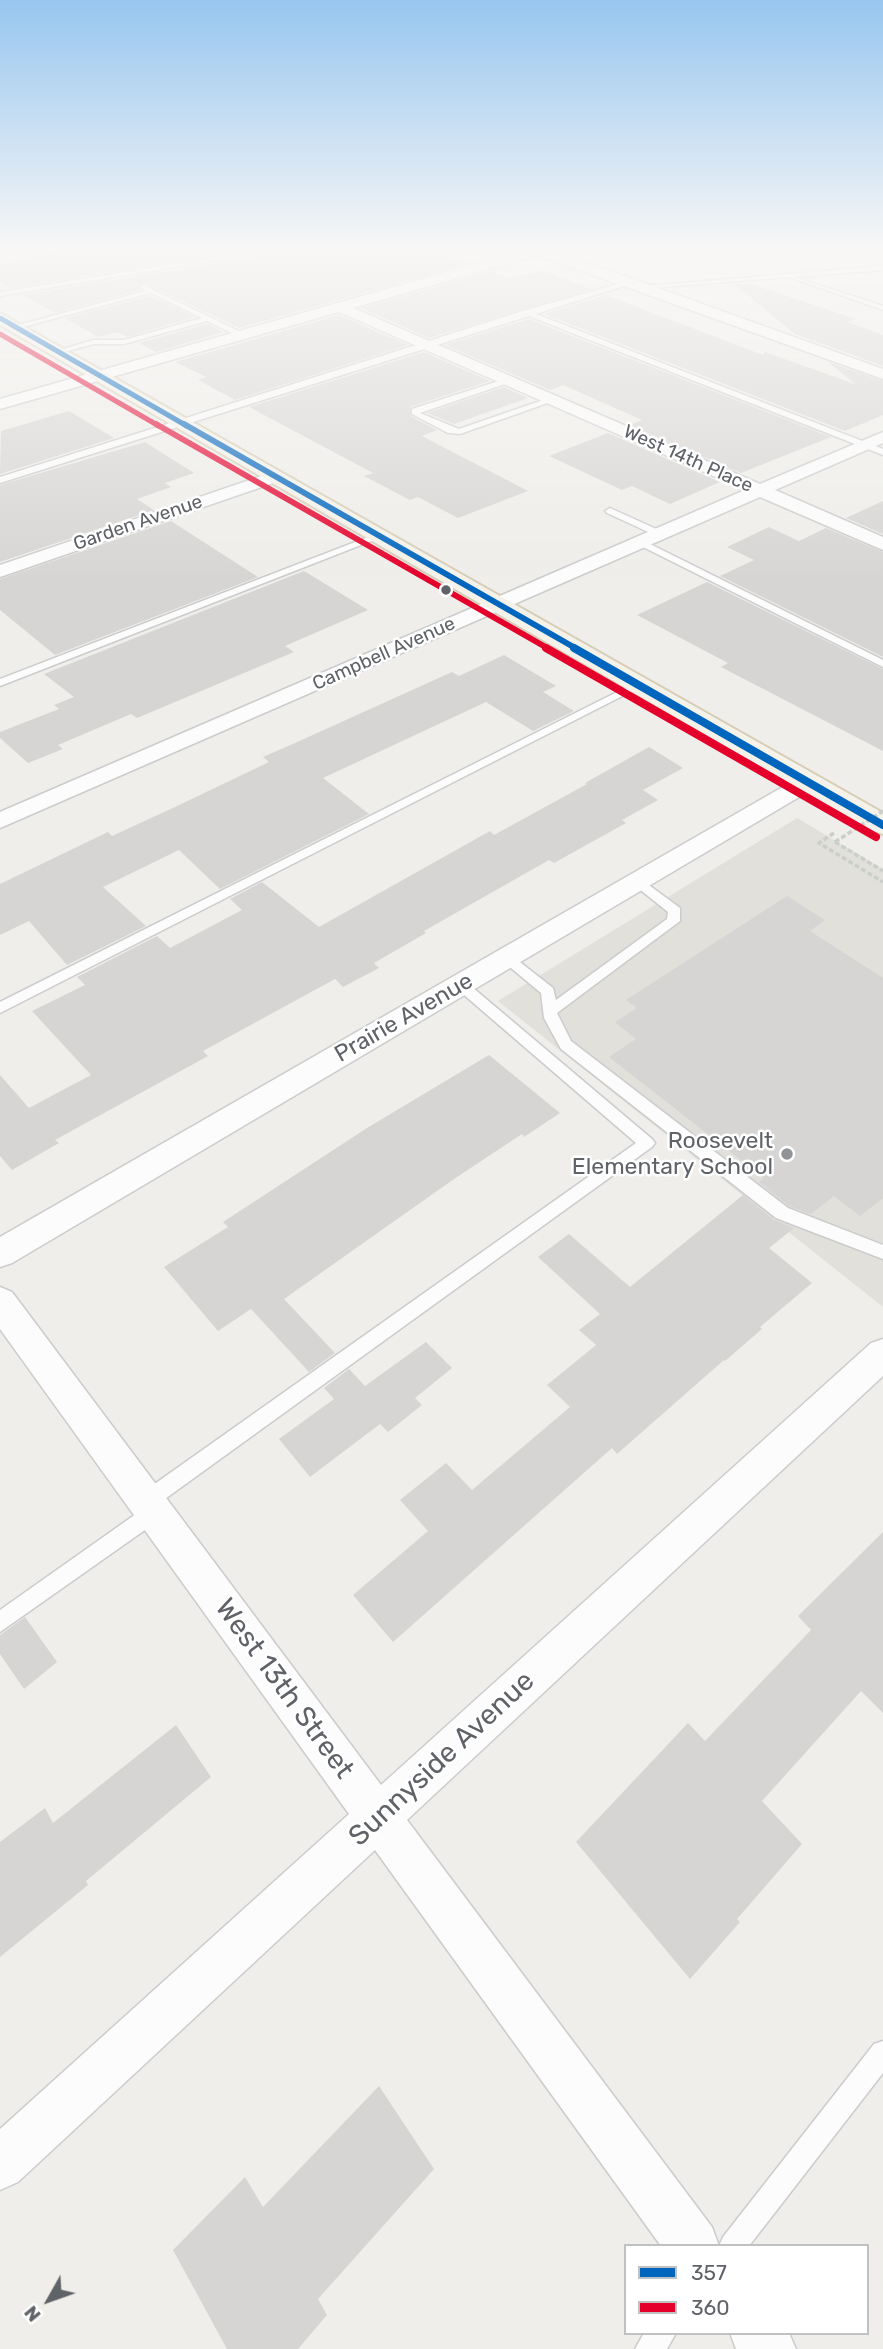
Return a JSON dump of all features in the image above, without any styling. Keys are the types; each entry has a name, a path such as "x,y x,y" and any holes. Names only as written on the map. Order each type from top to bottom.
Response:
{"main road":[{"path":"70,359 883,825"}],"street":[{"path":"0,404 161,359"},
{"name":"West 14th Place","path":"459,359 883,544"},
{"path":"840,359 883,374"},
{"name":"Campbell Avenue","path":"0,821 760,490 877,445"},
{"name":"Garden Avenue","path":"0,570 276,476"},
{"name":"Prairie Avenue","path":"0,1253 808,782"},
{"name":"West 13th Street","path":"0,1302 692,2244"},
{"name":"Sunnyside Avenue","path":"0,2164 883,1354"}],"lane":[{"path":"0,480 384,359"},
{"path":"647,359 877,445"},
{"path":"508,380 415,411 416,414 451,431 460,432 552,400"},
{"path":"610,511 660,534"},
{"path":"0,683 379,536"},
{"path":"640,542 883,664"},
{"path":"0,1008 639,685"},
{"path":"551,1010 673,921 675,911 638,881"},
{"path":"506,958 548,991 551,1018 566,1045 782,1213 883,1252"},
{"path":"0,1622 150,1506 648,1143 461,985"},
{"path":"734,2244 883,2053"},
{"path":"649,2349 660,2335"}],"path":[{"path":"883,811 835,842 883,871"},
{"path":"841,829 819,843 883,882"}],"shaded area":[{"name":"Roosevelt Elementary School","path":"797,818 883,869 883,1307 498,1001"}],"building":[{"path":"187,359 365,359 235,400 198,380 206,377 175,362"},
{"path":"403,359 439,359 490,381 410,407 411,416 437,430 422,436 528,491 458,518 418,497 410,500 364,476 373,473 249,407"},
{"path":"477,359 630,359 831,437 741,473 629,425 642,420 563,385 550,390"},
{"path":"659,359 784,359 855,384 828,362 883,381 883,415 845,431"},
{"path":"863,359 883,359 883,366"},
{"path":"504,387 528,398 454,424 427,413"},
{"path":"69,411 114,438 0,474 1,431"},
{"path":"608,433 720,482 670,504 632,486 622,490 549,456"},
{"path":"145,442 194,473 165,483 171,487 137,499 154,510 0,562 0,485"},
{"path":"883,501 883,534 846,518"},
{"path":"171,521 258,577 55,655 0,610 0,579"},
{"path":"769,527 799,541 826,528 883,552 883,657 720,576 754,560 727,547"},
{"path":"304,571 368,610 285,646 294,652 137,718 131,714 58,745 63,749 28,763 0,738 0,732 59,709 54,705 74,697 44,674"},
{"path":"707,582 883,669 883,751 721,667 728,663 637,615"},
{"path":"504,655 556,686 543,692 574,711 533,731 486,702 323,778 369,814 220,889 179,850 103,887 146,926 67,965 29,921 0,935 0,884 108,832 112,836 269,762 263,757 452,672 459,676"},
{"path":"649,747 683,768 643,790 658,800 622,820 626,823 554,863 549,860 424,931 426,933 374,963 379,968 343,987 335,979 203,1051 208,1056 55,1140 59,1143 12,1170 0,1156 0,1075 29,1108 91,1075 32,1011 85,985 77,977 157,936 170,948 242,910 230,899 262,882 319,927 490,831 494,835"},
{"path":"787,896 825,920 810,931 883,978 883,1198 860,1216 834,1196 811,1214 789,1206 759,1182 764,1178 609,1057 636,1039 615,1022 637,1008 626,1000"},
{"path":"489,1055 560,1113 524,1137 522,1134 454,1179 284,1299 335,1353 309,1372 251,1309 218,1331 164,1267 228,1227 223,1222 367,1128"},
{"path":"743,1195 774,1220 794,1228 769,1248 812,1283 617,1454 612,1448 393,1642 353,1595 428,1531 400,1500 446,1463 472,1490 570,1407 547,1385 596,1345 579,1330 600,1314 538,1257 569,1234 630,1287"},
{"path":"426,1342 452,1368 415,1398 422,1405 388,1432 380,1424 310,1477 279,1439 334,1399 324,1388 349,1369 365,1386"},
{"path":"883,1532 883,1713 861,1691 762,1801 802,1844 737,1919 740,1922 690,1979 576,1842 688,1723 705,1741 811,1630 798,1616"},
{"path":"25,1617 57,1662 24,1689 0,1654 0,1635"},
{"path":"176,1725 211,1777 86,1881 88,1885 0,1957 0,1842 45,1808 53,1823"},
{"path":"379,2086 434,2169 318,2299 327,2315 298,2349 227,2349 173,2250 245,2177 263,2207"}],"transit line":[{"name":"360","path":"43,359 876,837"},
{"name":"357","path":"71,359 883,825"}],"place":[{"name":"Roosevelt Elementary School","path":"787,1154"}]}
